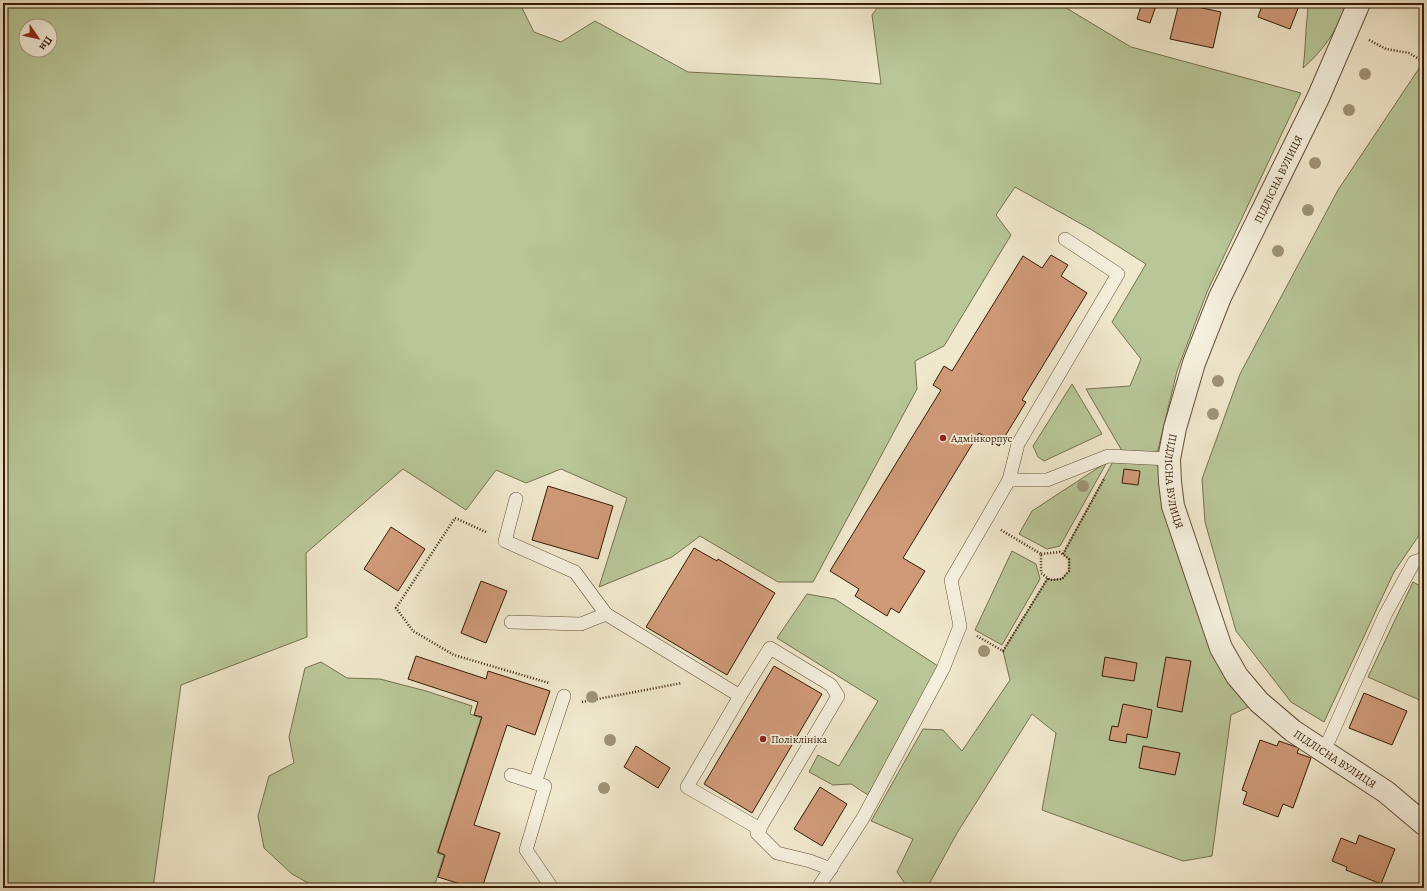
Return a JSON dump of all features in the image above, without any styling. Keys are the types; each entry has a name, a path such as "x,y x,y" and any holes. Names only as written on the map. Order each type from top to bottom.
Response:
{"street":[{"name":"ПІДЛІСНА ВУЛИЦЯ","path":"1359,3 1318,98 1220,298 1194,363 1175,428 1169,459 1170,482 1173,506 1221,648 1237,676 1259,702 1292,731 1386,792 1424,824"}],"lane":[{"path":"818,888 863,818 944,670 960,626 951,580 1009,480 1018,444 1118,274 1065,239"},
{"path":"1009,480 1047,480 1108,456 1169,459"},
{"path":"516,499 505,541 575,572 606,614 740,696"},
{"path":"1324,751 1385,615 1414,562 1424,558"},
{"path":"511,622 581,624 606,614"},
{"path":"760,829 688,787 740,696 770,648 831,685 838,696 760,829 757,833 777,853 831,868"},
{"path":"535,783 563,701"},
{"path":"511,775 545,786 526,850 552,888"}],"path":[{"path":"1348,31 1386,49 1409,53 1424,62"},
{"path":"1063,554 1116,456"},
{"path":"505,541 454,518 396,608 413,631 454,656 556,685 563,701 710,678"},
{"path":"985,521 1040,554 1060,552 1069,559 1069,571 1062,579 1050,580 1041,573 1040,554"},
{"path":"960,626 1003,651 1048,578"}],"green space":[{"path":"3,3 513,3 521,6 534,32 561,42 595,21 688,72 827,79 881,84 872,15 881,3 1058,3 1131,47 1301,93 1207,292 1177,371 1158,450 1150,456 1159,463 1221,648 1259,702 1231,715 1212,856 1183,861 1042,810 1056,733 1032,714 957,833 927,888 908,888 897,872 913,839 871,821 923,729 943,730 962,751 1010,680 1003,651 1048,578 1050,580 1062,579 1069,571 1069,559 1063,554 1116,456 1125,456 1086,389 1130,386 1141,359 1112,322 1146,264 1092,230 1015,187 996,215 1011,235 944,346 915,361 917,389 813,582 778,582 700,536 672,557 599,587 627,498 561,469 526,483 496,470 466,510 403,469 306,553 307,637 181,685 153,888 3,888"},
{"path":"1307,3 1347,4 1329,39 1303,68 1308,14"},
{"path":"1422,64 1424,66 1424,528 1394,572 1324,722 1291,702 1236,631 1205,522 1202,479 1240,374 1338,190"},
{"path":"1072,384 1102,434 1044,461 1038,457 1033,446"},
{"path":"1107,462 1060,546 1047,549 1019,534 1032,511"},
{"path":"1012,551 1036,564 1040,579 1002,645 975,630"},
{"path":"1413,582 1424,588 1424,702 1368,677"},
{"path":"807,594 835,599 938,666 868,795 851,784 833,785 809,772 818,755 839,766 878,701 777,638"},
{"path":"321,662 347,678 380,679 426,691 472,706 470,714 481,718 437,853 444,855 434,888 317,888 292,874 264,848 258,816 269,776 294,763 289,737 305,668"}],"building":[{"path":"1142,3 1157,3 1150,23 1137,19"},
{"path":"1179,3 1221,12 1213,48 1170,39"},
{"path":"1263,3 1300,3 1290,29 1258,17"},
{"name":"Адмінкорпус","path":"1051,255 1068,265 1061,276 1087,293 1022,400 1026,402 999,446 979,433 903,558 925,571 899,613 891,608 887,616 855,596 859,589 830,571 941,390 933,385 944,366 952,371 1023,256 1042,268"},
{"path":"1124,469 1140,471 1138,485 1122,483"},
{"path":"548,486 613,506 598,559 532,540"},
{"path":"391,527 425,549 398,591 364,569"},
{"path":"694,548 717,561 718,559 775,593 727,675 646,627"},
{"path":"481,581 507,591 486,643 461,633"},
{"path":"416,656 486,679 488,671 550,691 535,735 507,725 474,825 500,833 482,888 473,888 438,877 445,855 438,852 482,717 474,715 478,702 408,679"},
{"path":"1105,657 1137,663 1134,681 1102,676"},
{"path":"1166,657 1191,661 1182,712 1157,707"},
{"name":"Поліклініка","path":"774,666 822,694 752,813 704,784"},
{"path":"1364,693 1407,711 1392,745 1349,728"},
{"path":"1123,704 1152,710 1147,738 1127,734 1126,743 1109,740 1112,726 1118,727"},
{"path":"1260,740 1277,746 1279,741 1299,748 1297,753 1311,758 1293,808 1283,804 1278,817 1243,804 1247,792 1242,790"},
{"path":"636,746 670,768 658,788 624,767"},
{"path":"1143,746 1180,753 1175,775 1139,768"},
{"path":"820,787 847,804 822,846 794,829"},
{"path":"1359,835 1395,849 1381,884 1346,870 1347,867 1332,861 1341,838 1356,844"}],"place":[{"name":"Адмінкорпус","path":"943,438"},
{"name":"Поліклініка","path":"763,739"}]}
